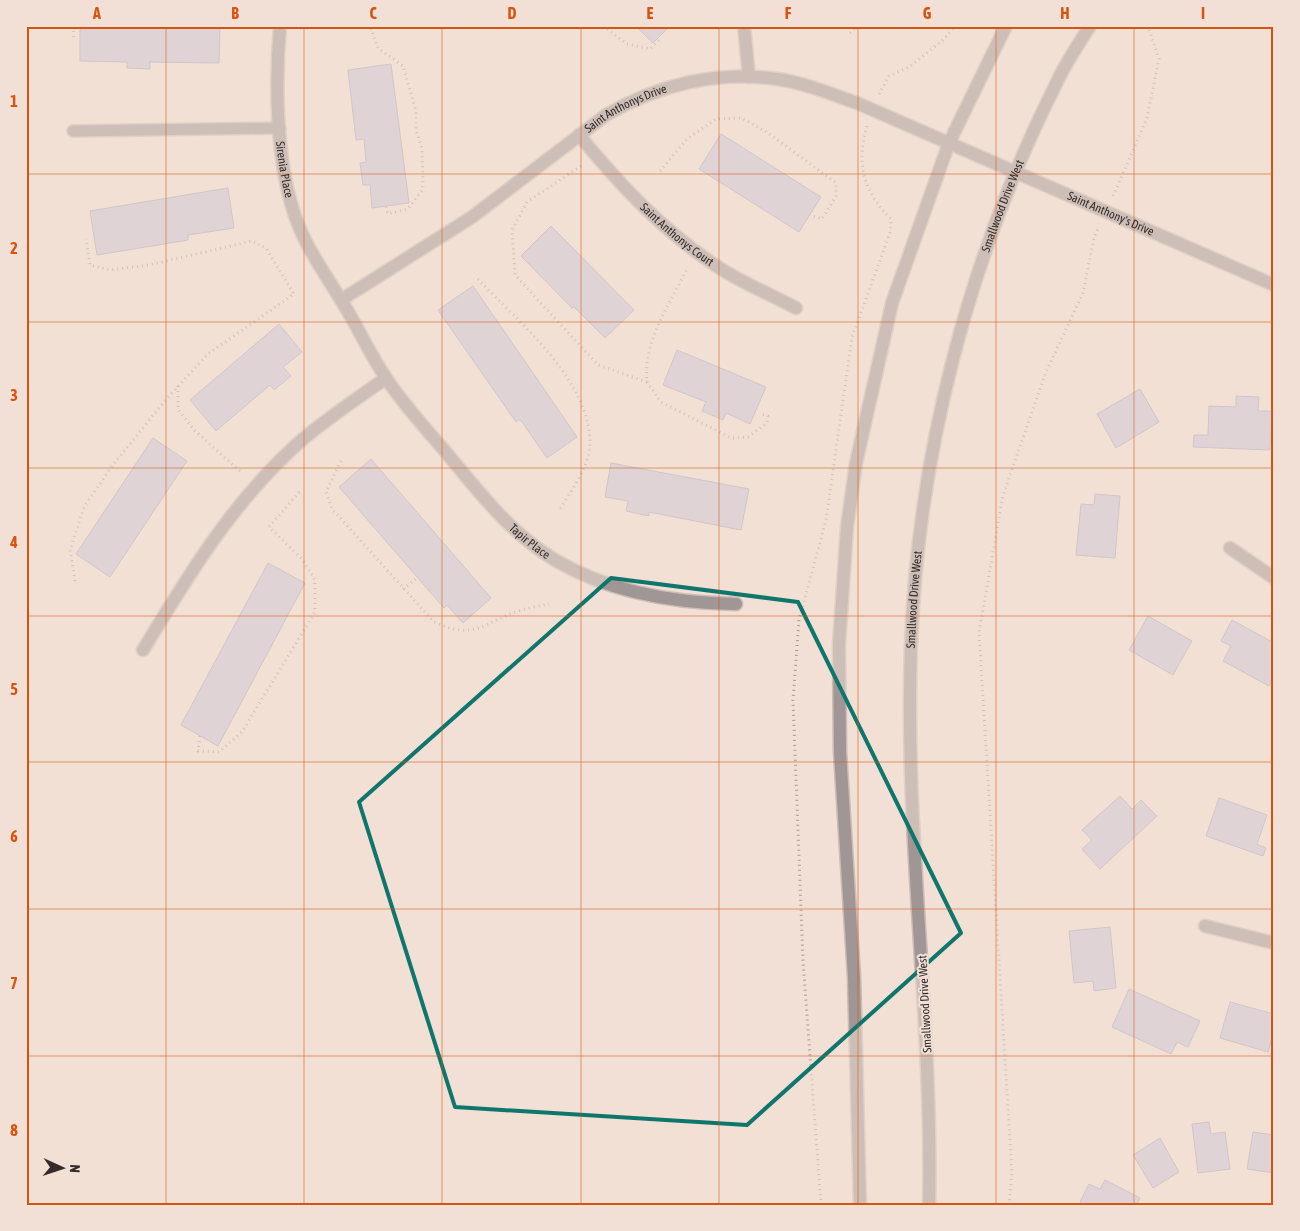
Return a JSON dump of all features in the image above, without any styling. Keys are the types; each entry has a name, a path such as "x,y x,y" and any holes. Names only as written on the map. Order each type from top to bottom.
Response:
{"street":[{"name":"Sirenia Place","path":"280,26 277,55 280,128 286,180 294,214 307,245 341,300"},
{"path":"744,26 749,76"},
{"path":"860,1205 854,977 840,752 841,593 856,463 875,371 892,303 950,143 1006,26"},
{"name":"Smallwood Drive West","path":"929,1205 928,1077 912,779 911,646 917,556 929,468 970,293 1015,172 1056,83 1090,26"},
{"name":"Saint Anthonys Drive","path":"341,300 472,217 580,135 630,101 684,82 749,76 806,85 857,103 950,143"},
{"name":"Saint Anthonys Court","path":"580,135 607,169 637,201 672,233 718,267 796,308"},
{"name":"Saint Anthony's Drive","path":"950,143 1274,285"},
{"name":"Tapir Place","path":"341,300 386,378 498,514 525,539 555,560 600,580 636,592 701,603 736,604"},
{"path":"144,650 218,532 257,486 302,440 337,412 386,378"},
{"path":"1230,548 1274,578"},
{"path":"1205,926 1274,943"}],"lane":[{"path":"73,131 280,128"}],"path":[{"path":"74,26 74,40"},
{"path":"366,26 371,28 381,26"},
{"path":"603,26 627,44 650,49 660,38"},
{"path":"850,33 857,26"},
{"path":"878,95 889,76 909,67 943,40 955,26"},
{"path":"1117,186 1147,118 1159,59 1148,26"},
{"path":"371,28 378,48 403,66 416,111 416,130 422,148 423,189 408,209 388,214 386,207"},
{"path":"660,171 687,139 716,119 742,118 768,133 836,183 836,196 822,219 810,214"},
{"path":"821,1205 803,961 793,700 799,620 826,520 852,336 890,233 891,219 876,204 863,173 861,150 866,128"},
{"path":"582,166 527,202 512,230 515,275 598,365 647,382"},
{"path":"1009,1205 1012,1174 979,633 1003,495 1046,372 1083,293 1094,237"},
{"path":"75,581 70,550 84,507 112,466 178,386 208,354 294,294 266,248 252,241 150,265 110,270 90,265 86,239"},
{"path":"696,251 652,342 645,366 647,382 661,402 731,438 748,438 767,423 768,416 761,414"},
{"path":"478,279 566,372 583,404 590,446 581,472 559,511"},
{"path":"178,386 178,409 194,430 257,486"},
{"path":"341,461 326,492 332,509 434,622 454,631 479,630 521,610 549,604"},
{"path":"200,736 198,751 219,752 242,732 315,612 315,580 302,559 269,526 300,491"},
{"path":"403,589 417,578"}],"highlighted area":[{"path":"611,578 798,602 961,933 747,1125 455,1107 359,802"}],"building":[{"path":"80,26 220,26 219,63 150,62 150,69 127,68 127,62 80,61"},
{"path":"636,26 670,26 653,43"},
{"path":"391,64 409,203 372,208 370,185 363,185 360,163 366,162 364,139 356,140 348,70"},
{"path":"721,134 821,197 799,232 699,169"},
{"path":"228,188 234,228 188,235 188,240 97,255 90,211"},
{"path":"551,226 634,310 605,338 574,307 572,308 521,256"},
{"path":"473,286 577,437 547,458 520,419 516,422 438,310"},
{"path":"279,324 302,352 283,367 291,376 274,390 270,385 216,431 190,400"},
{"path":"677,350 766,387 750,424 726,413 723,420 702,411 706,402 663,385"},
{"path":"1140,389 1159,422 1116,448 1097,414"},
{"path":"1236,396 1259,397 1258,411 1272,411 1270,450 1193,447 1194,435 1208,435 1209,406 1236,407"},
{"path":"153,438 187,461 110,577 76,554"},
{"path":"371,459 491,598 463,623 447,605 444,608 339,487"},
{"path":"611,463 749,489 741,530 649,512 649,516 626,511 628,501 605,497"},
{"path":"1095,494 1120,496 1115,558 1076,555 1081,504 1094,505"},
{"path":"268,563 305,583 218,746 181,725"},
{"path":"1148,616 1192,641 1173,675 1129,650"},
{"path":"1232,620 1274,643 1274,677 1269,686 1223,661 1231,646 1221,641"},
{"path":"1120,796 1132,809 1141,800 1157,816 1100,869 1082,849 1092,840 1082,830"},
{"path":"1219,798 1267,815 1257,844 1266,848 1263,856 1206,836"},
{"path":"1110,927 1116,988 1094,991 1093,981 1074,983 1069,931"},
{"path":"1129,989 1200,1021 1188,1047 1177,1042 1171,1054 1112,1027"},
{"path":"1230,1002 1274,1014 1274,1042 1271,1041 1268,1052 1220,1038"},
{"path":"1209,1122 1211,1134 1225,1132 1230,1169 1198,1173 1192,1124"},
{"path":"1253,1132 1274,1135 1274,1173 1247,1169"},
{"path":"1160,1138 1179,1172 1153,1188 1133,1155"},
{"path":"1105,1180 1140,1198 1137,1205 1085,1205 1080,1202 1089,1184 1100,1189"}]}
